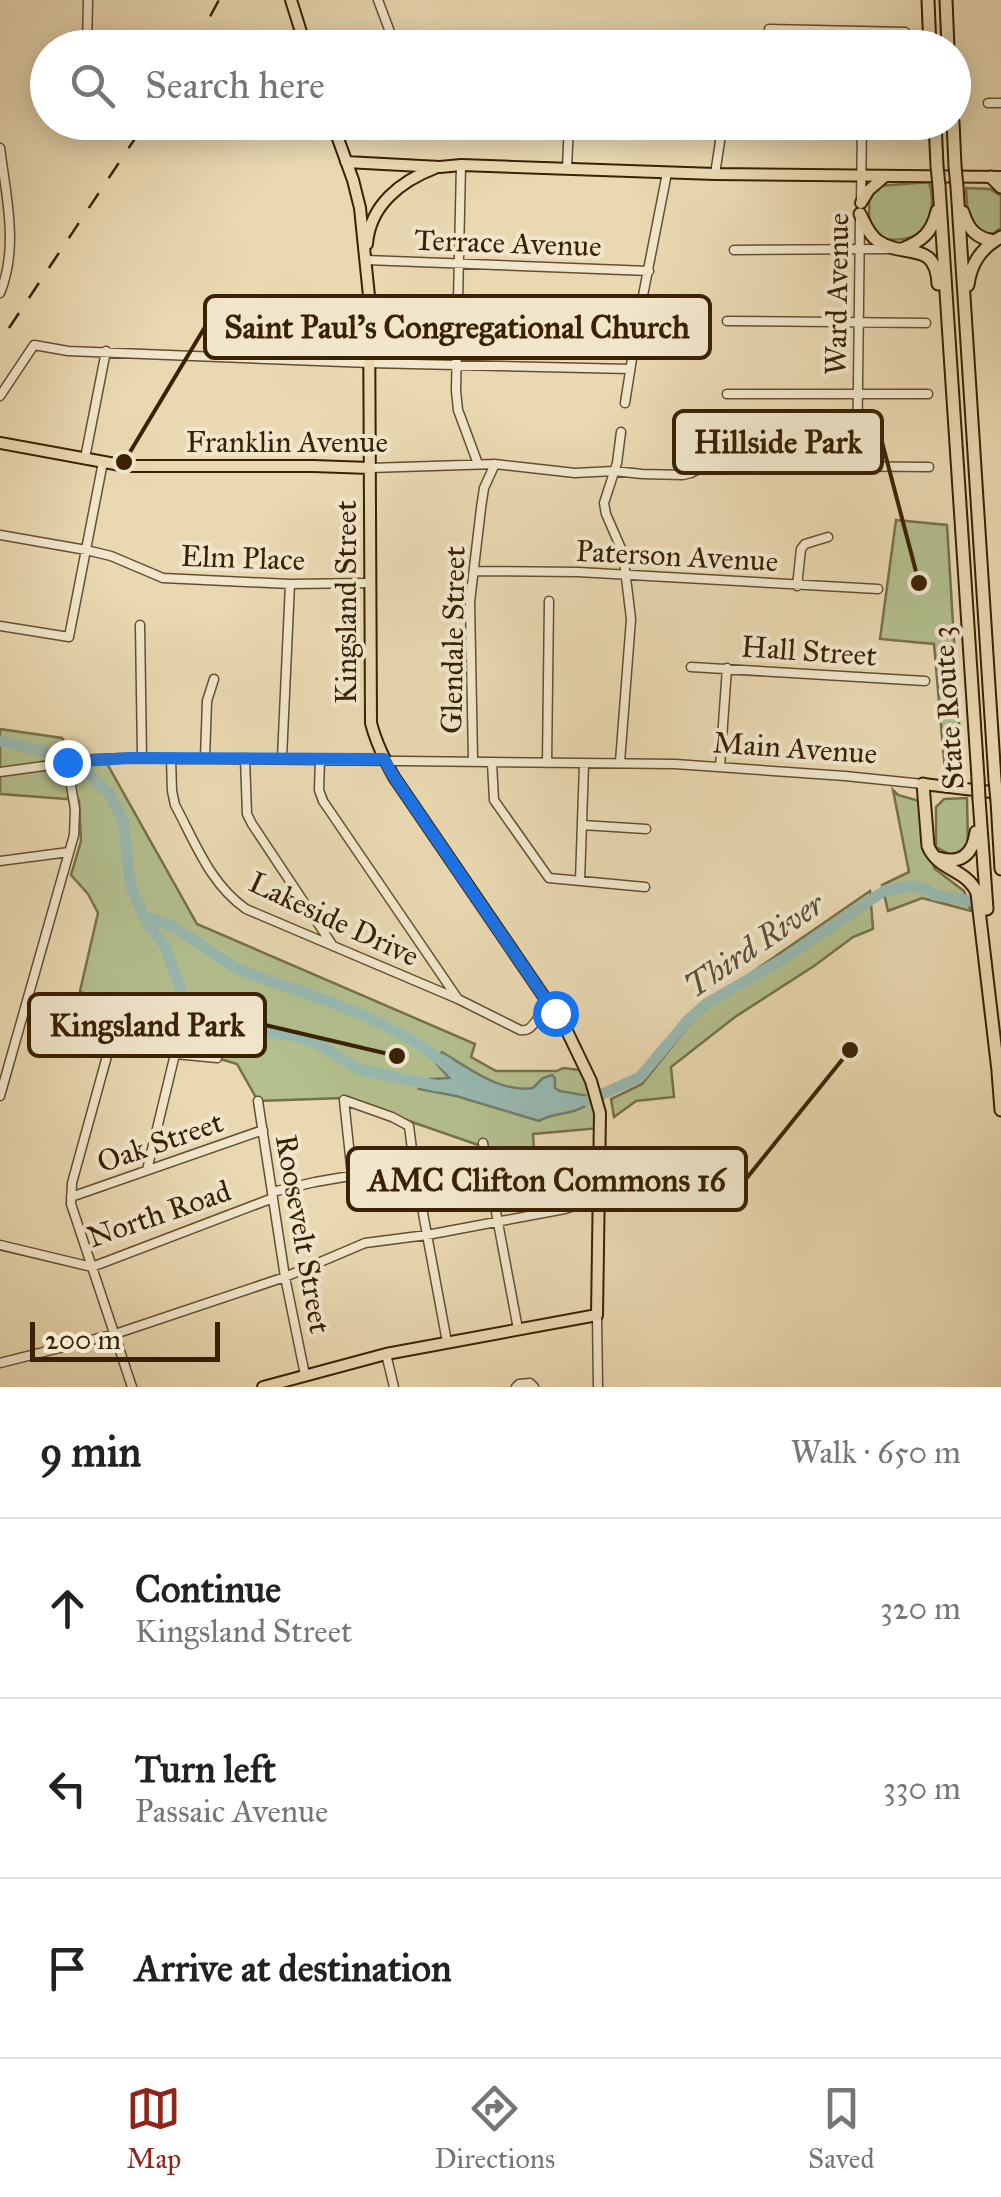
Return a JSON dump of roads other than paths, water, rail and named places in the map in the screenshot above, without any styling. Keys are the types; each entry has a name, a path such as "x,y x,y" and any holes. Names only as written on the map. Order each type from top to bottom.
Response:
{"highway":[{"path":"928,0 929,30"},
{"path":"946,0 947,30"},
{"name":"State Route 3","path":"936,140 1001,1110"},
{"name":"State Route 3","path":"953,140 1001,870"},
{"path":"902,249 930,232 939,186"},
{"path":"957,186 968,225 978,236 998,239"},
{"path":"860,208 875,239 886,246 923,254 935,265 951,372"},
{"path":"965,312 972,266 998,239"},
{"path":"923,784 930,853 965,876 977,893 999,1079"},
{"path":"999,797 1001,822"},
{"path":"930,853 952,861 971,851 979,799"}],"main road":[{"path":"291,0 300,30"},
{"name":"Kingsland Street","path":"338,140 360,208 366,260 371,723 394,777 566,1029 597,1098 599,1201"},
{"path":"346,162 998,180"},
{"path":"366,260 368,235 383,202 413,176 440,167"},
{"path":"860,208 869,190 886,177"},
{"name":"Franklin Avenue","path":"0,443 126,466 370,468"},
{"name":"Main Avenue","path":"923,784 999,797"},
{"path":"263,1387 386,1354 597,1316 599,1201"}],"street":[{"path":"87,30 88,0"},
{"path":"378,0 389,30"},
{"path":"769,29 816,30"},
{"path":"988,102 1001,103"},
{"path":"568,169 569,140"},
{"path":"715,174 721,140"},
{"name":"Ward Avenue","path":"857,467 862,140"},
{"path":"0,148 10,242 0,292"},
{"path":"462,165 458,410 478,464"},
{"path":"625,402 667,173"},
{"path":"734,250 902,249"},
{"name":"Terrace Avenue","path":"366,260 648,271"},
{"path":"728,321 926,323"},
{"path":"0,396 34,345 68,350 369,363 630,368"},
{"path":"85,458 106,352"},
{"path":"726,394 928,394"},
{"path":"620,762 631,638 627,574 620,542 604,504 621,432"},
{"path":"0,626 69,638 104,462"},
{"name":"Franklin Avenue","path":"370,468 495,464 575,473 691,474 708,464 930,467"},
{"name":"Glendale Street","path":"473,760 470,602 484,488 495,464"},
{"name":"Elm Place","path":"0,535 111,556 163,578 371,583"},
{"path":"797,586 801,549 828,537"},
{"name":"Paterson Avenue","path":"474,571 627,574 878,590"},
{"path":"282,758 290,584"},
{"path":"548,601 548,763"},
{"path":"140,625 142,758"},
{"name":"Hall Street","path":"691,667 925,681"},
{"path":"720,767 727,668"},
{"path":"205,758 206,701 214,679"},
{"name":"Main Avenue","path":"0,772 67,762 142,758 473,760 720,767 923,784"},
{"name":"Lakeside Drive","path":"171,758 175,805 222,889 246,909 525,1031 540,1016 556,1014"},
{"path":"245,758 247,814 334,946"},
{"path":"320,759 319,790 323,801 458,999"},
{"path":"0,1096 5,1062 76,826 67,762"},
{"path":"492,763 494,800 545,874 555,880 645,887"},
{"path":"580,881 584,764"},
{"path":"582,826 646,829"},
{"path":"0,862 70,852"},
{"path":"132,1387 72,1204 72,1183 114,1027 119,1022 176,1054 216,1058"},
{"path":"147,1170 176,1054"},
{"path":"352,1175 344,1100 409,1126 447,1342"},
{"name":"Roosevelt Street","path":"258,1101 285,1278 305,1375"},
{"name":"Oak Street","path":"72,1196 263,1130"},
{"path":"483,1143 518,1329"},
{"name":"North Road","path":"0,1245 92,1267 272,1195 352,1175 414,1165"},
{"path":"0,1363 115,1334 285,1278 365,1243 427,1235 599,1201"},
{"path":"597,1316 598,1387"},
{"path":"386,1354 394,1387"},
{"path":"516,1387 530,1383 534,1387"}],"water":[{"path":"442,1052 485,1078 509,1087 533,1088 552,1075 555,1088 589,1096 590,1103 539,1121 419,1089 430,1079 449,1078 436,1063"}],"waterway":[{"name":"Third River","path":"0,741 67,757"},
{"name":"Third River","path":"84,769 110,795 123,821 131,888 147,923 165,946 188,1010 210,1026 297,1036 319,1044 358,1069 438,1086"},
{"name":"Third River","path":"587,1101 640,1077 706,1004 783,959 884,891 912,886 934,895 971,901"},
{"name":"Third River","path":"145,917 171,926 246,972 376,1021 415,1042 448,1067"}],"railway":[{"path":"203,30 219,0"},
{"path":"9,328 134,140"}],"place":[{"name":"Saint Paul's Congregational Church","path":"124,462"},
{"name":"Hillside Park","path":"919,583"},
{"name":"AMC Clifton Commons 16","path":"850,1050"},
{"name":"Kingsland Park","path":"397,1056"}]}
